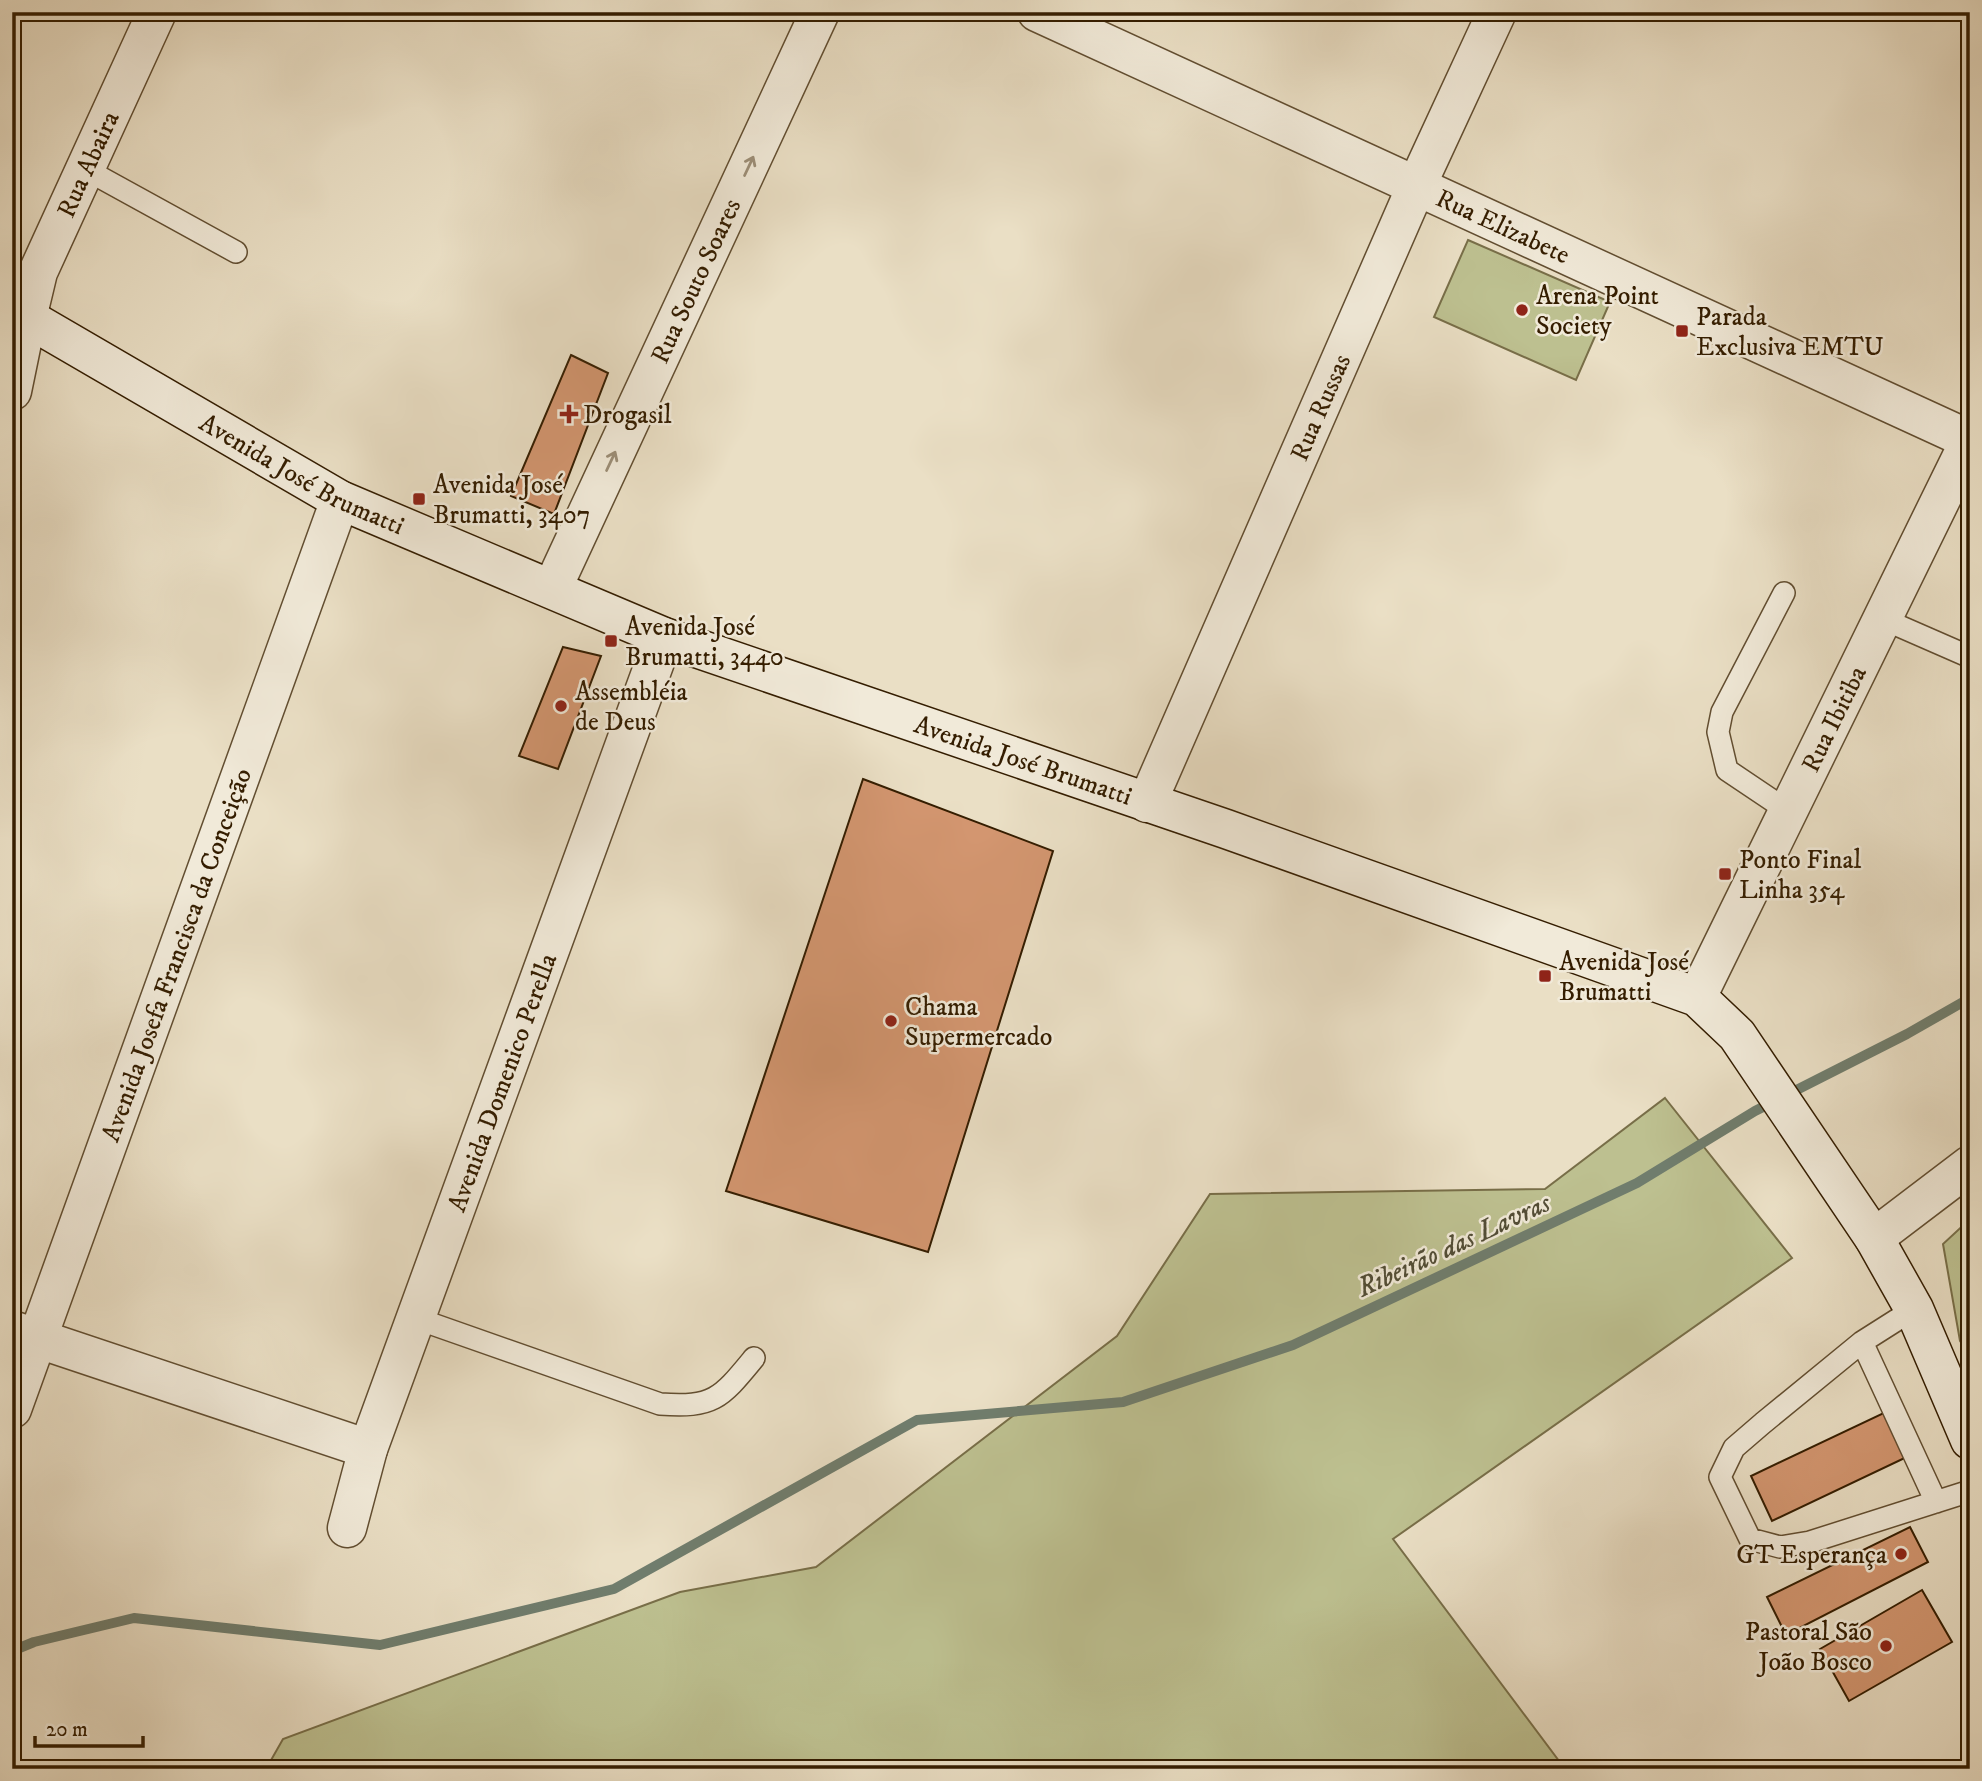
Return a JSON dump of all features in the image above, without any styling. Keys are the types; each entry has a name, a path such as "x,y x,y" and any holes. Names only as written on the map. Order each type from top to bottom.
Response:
{"street":[{"name":"Rua Abaira","path":"12,391 19,314 157,12"},
{"name":"Rua Souto Soares","path":"552,589 820,12"},
{"name":"Rua Elizabete","path":"1037,12 1970,440"},
{"name":"Rua Russas","path":"1147,803 1416,187 1497,12"},
{"name":"Avenida José Brumatti","path":"19,314 340,500 664,637 1147,803 1697,998 1737,1034 1874,1238 1914,1309 1970,1440"},
{"name":"Rua Ibitiba","path":"1697,998 1970,440"},
{"name":"Avenida Josefa Francisca da Conceição","path":"12,1409 25,1334 340,500"},
{"name":"Avenida Domenico Perella","path":"347,1528 368,1449 664,637"},
{"path":"1874,1238 1970,1165"},
{"path":"25,1334 368,1449"}],"lane":[{"path":"85,169 236,252"},
{"path":"1784,593 1721,712 1718,733 1727,770 1788,811"},
{"path":"1883,619 1970,657"},
{"path":"1914,1309 1862,1342 1734,1448 1720,1477 1750,1539 1780,1547 1811,1542 1970,1491"},
{"path":"415,1318 660,1404 690,1406 717,1399 754,1358"},
{"path":"1862,1342 1936,1502"}],"green space":[{"name":"Arena Point Society","path":"1468,240 1610,302 1576,380 1434,317"},
{"path":"1665,1098 1792,1258 1393,1539 1565,1769 266,1769 283,1739 680,1592 816,1567 1117,1336 1210,1194 1545,1189"},
{"path":"1970,1219 1970,1357 1960,1341 1943,1244"}],"building":[{"name":"Drogasil","path":"571,355 608,373 554,514 511,496"},
{"name":"Assembléia de Deus","path":"563,647 601,656 558,769 519,756"},
{"name":"Chama Supermercado","path":"863,779 1053,851 928,1252 726,1191"},
{"name":"GT Esperança","path":"1890,1410 1911,1455 1772,1521 1751,1476"},
{"path":"1910,1527 1928,1562 1786,1635 1767,1597"},
{"name":"Pastoral São João Bosco","path":"1922,1590 1952,1642 1849,1701 1820,1649"}],"waterway":[{"name":"Ribeirão das Lavras","path":"12,1651 34,1642 134,1618 380,1645 614,1589 917,1420 1123,1402 1293,1345 1637,1183 1755,1111 1907,1034 1970,998"}],"place":[{"name":"Arena Point Society","path":"1522,310"},
{"name":"Parada Exclusiva EMTU","path":"1682,331"},
{"name":"Drogasil","path":"569,414"},
{"name":"Avenida José Brumatti, 3407","path":"419,499"},
{"name":"Avenida José Brumatti, 3440","path":"611,641"},
{"name":"Assembléia de Deus","path":"561,706"},
{"name":"Ponto Final Linha 354","path":"1725,874"},
{"name":"Avenida José Brumatti","path":"1545,976"},
{"name":"Chama Supermercado","path":"891,1021"},
{"name":"GT Esperança","path":"1901,1554"},
{"name":"Pastoral São João Bosco","path":"1886,1646"}]}
